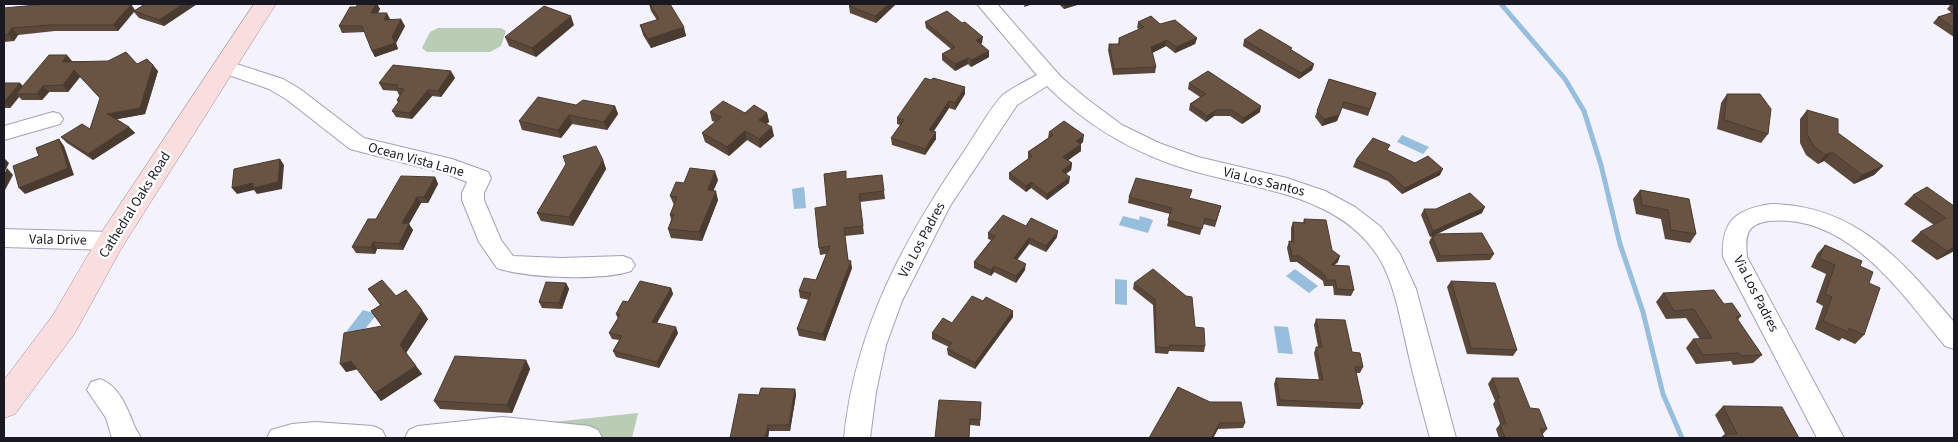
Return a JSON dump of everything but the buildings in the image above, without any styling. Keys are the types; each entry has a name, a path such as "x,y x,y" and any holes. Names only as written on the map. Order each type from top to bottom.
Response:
{"main road":[{"name":"Cathedral Oaks Road","path":"4,404 64,324 111,241 265,4"}],"street":[{"name":"Via Los Santos","path":"986,4 1003,19 1062,90 1113,129 1146,146 1183,161 1286,186 1320,197 1349,214 1373,234 1392,258 1404,286 1443,438"},
{"name":"Ocean Vista Lane","path":"224,66 276,84 293,94 357,144 452,167 480,178 473,193 473,200 498,255 506,263 515,266 624,265"},
{"name":"Via Los Padres","path":"857,438 863,392 874,344 890,301 937,210 1010,100 1049,76"},
{"path":"4,133 52,120"},
{"name":"Via Los Padres","path":"1832,438 1735,257 1733,240 1738,226 1751,216 1772,212 1787,212 1815,219 1843,230 1869,247 1891,266 1954,339"},
{"name":"Vala Drive","path":"4,238 111,241"},
{"path":"100,390 118,414 124,434 128,438"},
{"path":"418,438 502,429 589,438"},
{"path":"280,438 294,435 329,433 374,438"}],"green space":[{"path":"438,28 501,28 506,31 501,46 490,52 427,52 422,48 430,32"},
{"path":"638,413 632,438 400,438"}],"water":[{"path":"1402,135 1429,147 1423,154 1397,142"},
{"path":"804,187 806,208 794,209 792,189"},
{"path":"1123,216 1139,220 1140,216 1153,220 1148,233 1119,225"},
{"path":"1295,269 1318,286 1309,293 1286,276"},
{"path":"1115,279 1127,280 1127,305 1115,304"},
{"path":"363,310 377,314 357,339 343,336"},
{"path":"1274,326 1288,327 1293,354 1278,353"}],"waterway":[{"path":"1501,4 1565,79 1584,111 1601,165 1620,244 1643,312 1663,394 1682,438"}]}
